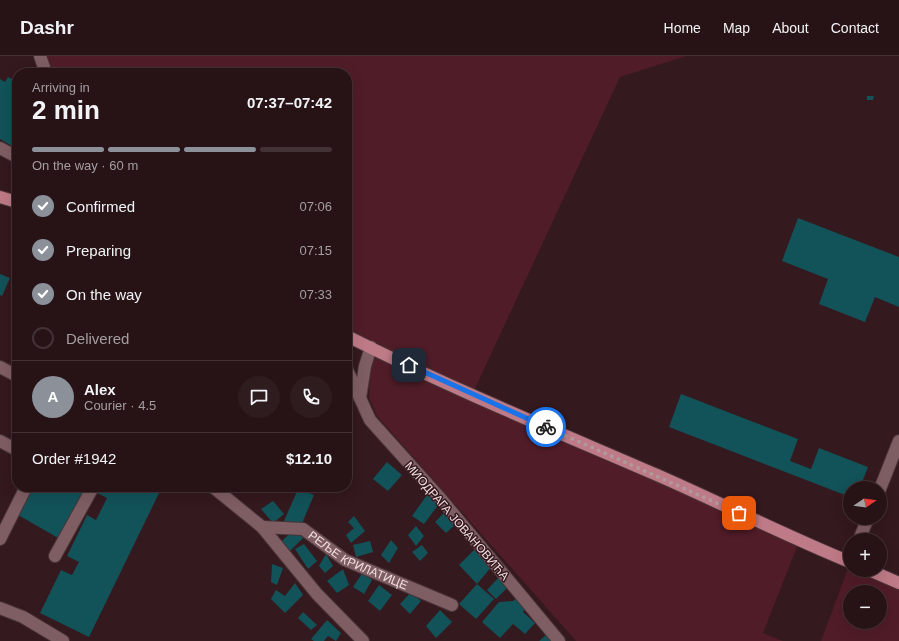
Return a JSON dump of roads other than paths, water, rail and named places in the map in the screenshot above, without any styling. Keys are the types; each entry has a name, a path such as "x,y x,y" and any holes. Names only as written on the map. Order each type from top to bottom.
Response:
{"main road":[{"path":"0,197 12,201"},
{"path":"352,338 472,395 659,476 799,542 843,559"},
{"path":"885,577 899,583"}],"street":[{"path":"40,56 44,68"},
{"path":"0,148 12,154"},
{"path":"360,398 365,366 371,348"},
{"path":"0,367 12,373"},
{"name":"МИОДРАГА ЈОВАНОВИЋА","path":"352,381 370,420 379,432 441,499 559,641"},
{"path":"0,441 12,447"},
{"path":"883,481 899,441"},
{"path":"0,539 24,492"},
{"path":"55,556 90,492"},
{"path":"219,492 262,527 317,594 363,641"},
{"name":"РЕЉЕ КРИЛАТИЦЕ","path":"262,527 303,529 345,560 452,605"},
{"path":"0,608 23,617 63,641"}]}
